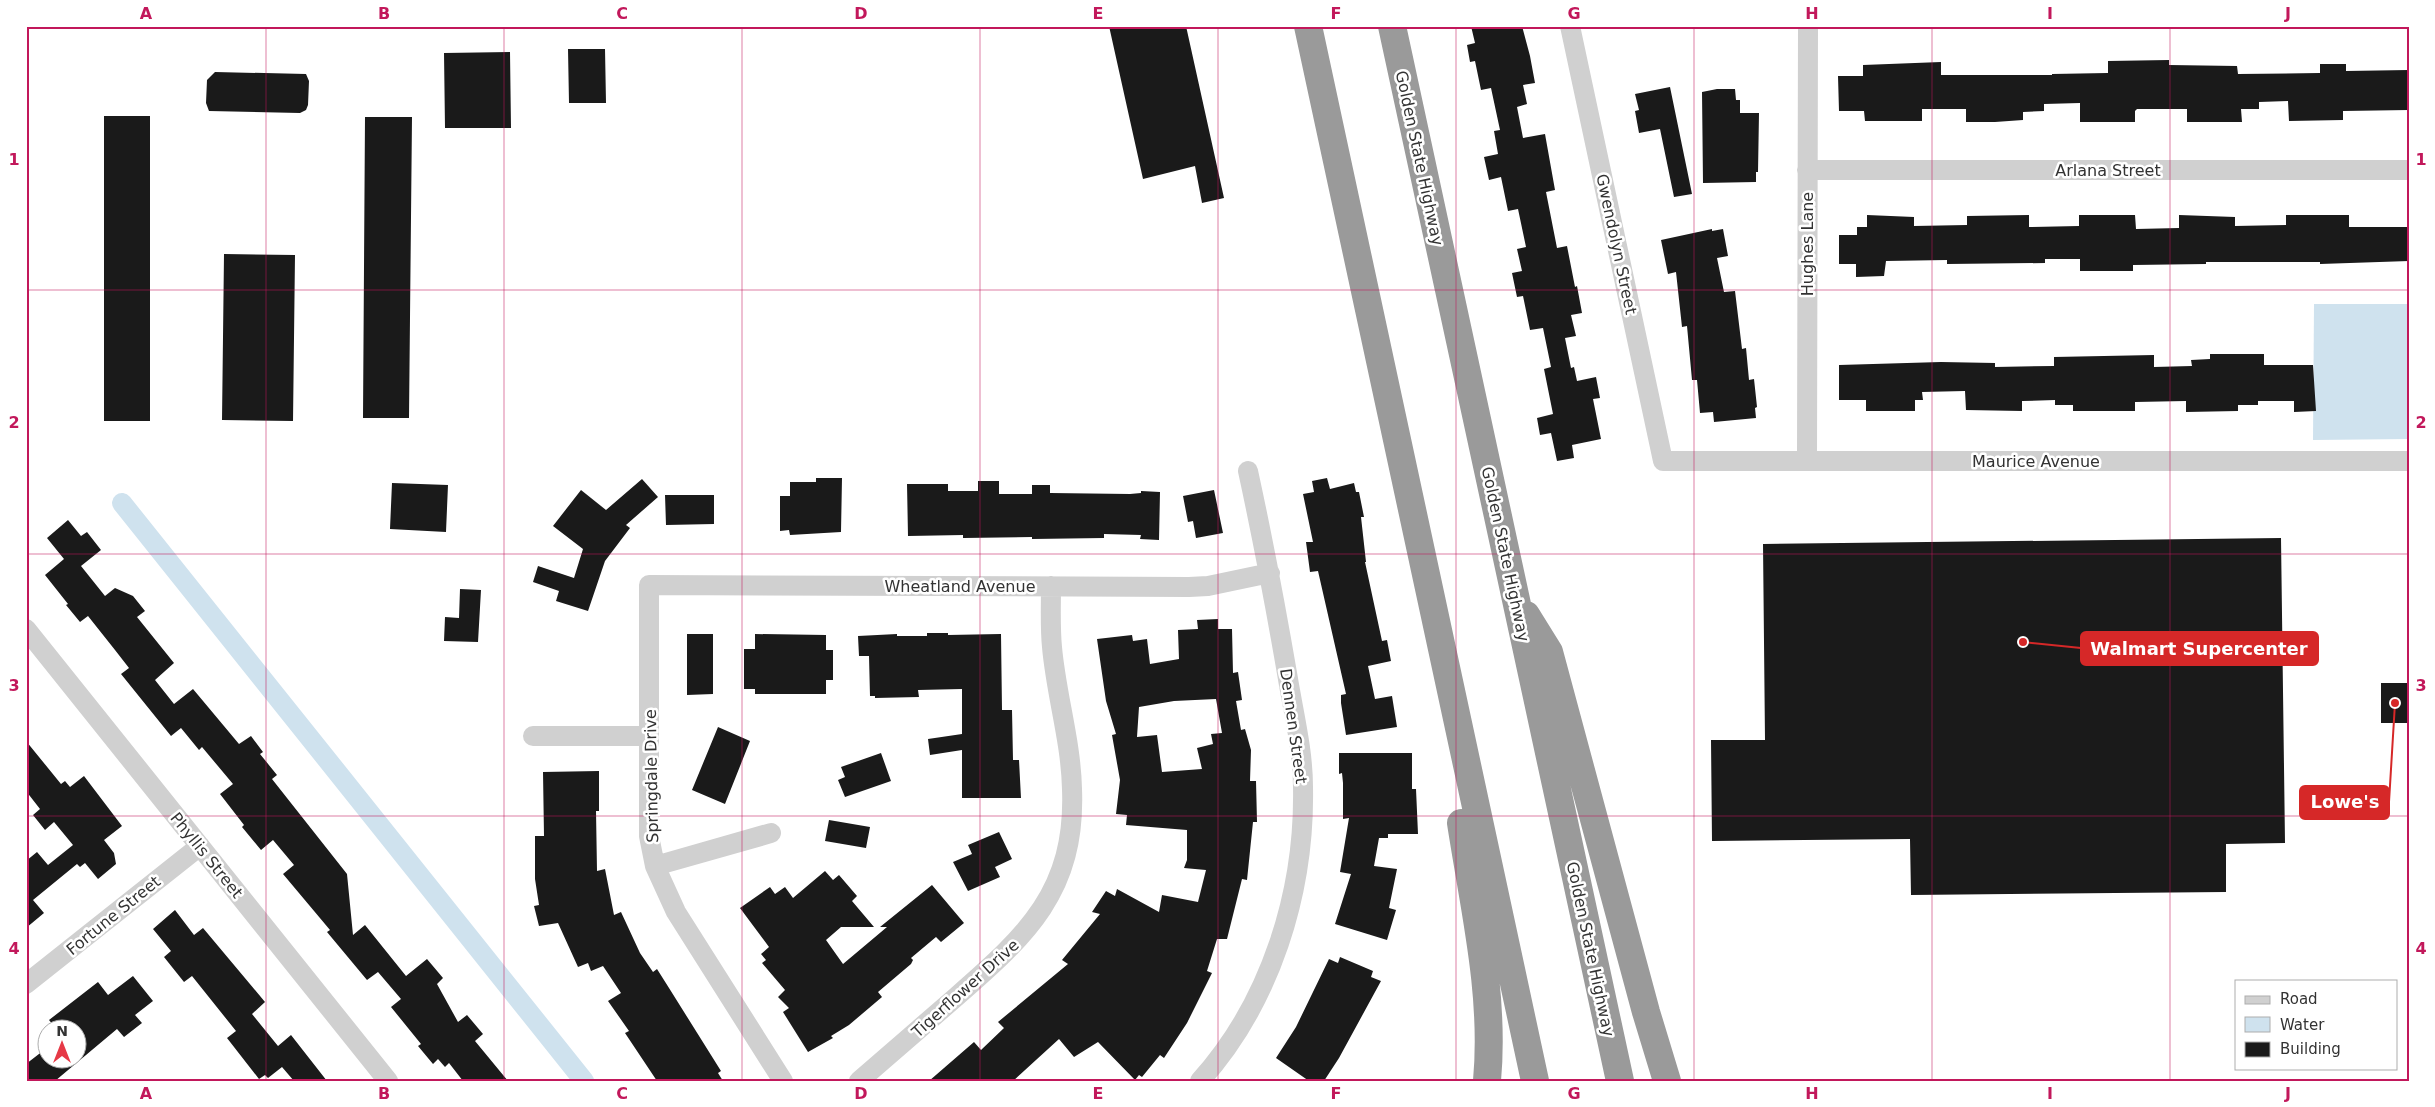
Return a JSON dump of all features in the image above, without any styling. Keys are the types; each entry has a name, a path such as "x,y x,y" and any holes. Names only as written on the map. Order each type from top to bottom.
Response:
{"highway":[{"path":"1308,26 1419,550 1535,1081"},
{"name":"Golden State Highway","path":"1392,26 1620,1081"},
{"path":"1419,550 1489,1002 1491,1046 1487,1081"},
{"path":"1515,598 1549,652 1643,1002 1667,1081"}],"street":[{"name":"Gwendolyn Street","path":"1570,26 1664,461"},
{"name":"Hughes Lane","path":"1808,26 1808,461"},
{"name":"Arlana Street","path":"1808,170 2409,170"},
{"name":"Maurice Avenue","path":"1664,461 2409,461"},
{"name":"Dennen Street","path":"1200,1081 1233,1037 1256,997 1272,962 1287,919 1297,874 1302,829 1302,761 1270,574 1248,471"},
{"name":"Wheatland Avenue","path":"649,586 1208,586 1270,574"},
{"name":"Springdale Drive","path":"649,586 649,836 656,866 676,912 783,1081"},
{"name":"Tigerflower Drive","path":"859,1081 1020,939 1044,907 1058,878 1067,851 1072,819 1072,787 1052,646 1051,586"},
{"name":"Phyllis Street","path":"26,629 388,1081"},
{"path":"533,736 649,736"},
{"path":"656,866 771,833"},
{"name":"Fortune Street","path":"26,984 200,846"}],"water":[{"path":"2314,304 2409,304 2409,439 2313,440"}],"building":[{"path":"1109,26 1186,26 1224,198 1202,203 1195,166 1143,179"},
{"path":"1471,26 1522,26 1530,56 1535,83 1523,85 1527,104 1517,107 1523,138 1545,134 1555,190 1546,192 1557,248 1567,246 1582,313 1571,315 1576,336 1565,338 1571,368 1574,367 1577,381 1596,377 1600,398 1593,399 1601,439 1572,445 1574,458 1557,461 1551,433 1540,435 1537,418 1553,414 1544,369 1551,367 1543,328 1530,330 1523,296 1517,297 1512,273 1522,271 1517,249 1526,247 1518,209 1508,211 1501,177 1489,180 1484,157 1498,154 1494,131 1500,130 1491,88 1481,90 1475,61 1470,62 1467,45 1475,43"},
{"path":"568,49 605,49 606,103 569,103"},
{"path":"510,52 511,128 445,128 444,53"},
{"path":"2169,60 2169,65 2237,66 2238,74 2320,73 2320,64 2346,64 2346,71 2409,70 2409,110 2343,111 2343,120 2289,121 2288,101 2259,102 2259,109 2241,109 2242,122 2187,122 2187,109 2137,109 2135,111 2135,122 2080,122 2080,103 2044,104 2044,111 2023,112 2023,120 1995,122 1966,122 1966,109 1922,109 1922,121 1865,121 1864,111 1839,111 1838,76 1863,76 1863,65 1941,62 1941,75 2052,75 2108,73 2108,61"},
{"path":"215,72 306,74 309,81 308,105 306,110 300,113 209,111 206,103 207,80"},
{"path":"1670,87 1692,194 1674,197 1660,129 1639,133 1635,111 1639,110 1635,94"},
{"path":"1717,89 1735,89 1736,100 1740,100 1740,113 1759,113 1758,172 1756,172 1756,182 1703,183 1702,92"},
{"path":"104,116 150,116 150,421 104,421"},
{"path":"365,117 412,117 409,418 363,418"},
{"path":"1867,215 1914,217 1914,226 1967,225 1967,216 2029,215 2029,227 2079,226 2079,215 2135,215 2136,229 2179,228 2179,215 2235,217 2235,226 2286,225 2286,215 2349,215 2349,227 2409,227 2409,261 2320,264 2320,262 2206,262 2206,264 2133,265 2133,271 2080,271 2080,259 2045,259 2045,263 1947,264 1947,260 1886,261 1884,276 1856,277 1856,264 1839,264 1839,235 1857,235 1857,227 1867,227"},
{"path":"1712,229 1712,231 1723,229 1728,256 1717,258 1724,292 1735,291 1742,349 1746,348 1749,380 1754,379 1757,407 1755,408 1756,418 1714,422 1713,412 1700,413 1697,380 1692,380 1687,326 1682,327 1676,272 1668,274 1661,240"},
{"path":"224,254 295,255 293,421 222,420"},
{"path":"2210,354 2264,354 2264,365 2313,365 2316,411 2294,412 2294,401 2258,401 2258,405 2238,405 2238,411 2186,412 2186,401 2135,402 2135,411 2073,411 2073,405 2055,405 2055,400 2022,401 2022,411 1966,410 1965,391 1922,392 1923,400 1915,400 1915,411 1866,411 1866,400 1839,400 1839,365 1941,362 1995,363 1995,367 2054,366 2054,357 2154,355 2154,367 2192,366 2191,360 2210,359"},
{"path":"816,478 842,478 841,532 790,535 789,530 780,531 780,496 790,496 790,482 816,482"},
{"path":"1327,478 1330,489 1354,483 1356,492 1359,492 1364,517 1361,517 1365,562 1382,641 1387,640 1391,661 1368,666 1375,699 1392,696 1397,727 1346,735 1341,695 1346,694 1318,571 1310,572 1306,542 1313,542 1303,494 1314,492 1312,481"},
{"path":"642,479 658,497 626,525 630,528 605,561 588,611 556,601 559,591 533,582 538,566 574,578 583,549 553,526 581,490 606,510"},
{"path":"978,481 999,481 999,494 1032,494 1032,485 1050,485 1050,493 1130,494 1141,493 1141,491 1160,492 1159,540 1140,539 1141,535 1104,534 1104,538 1032,539 1032,537 963,538 963,535 908,536 907,484 948,484 948,491 978,491"},
{"path":"392,483 448,485 446,532 390,529"},
{"path":"1214,490 1223,533 1196,538 1193,521 1188,522 1183,496"},
{"path":"665,495 714,495 714,524 666,525"},
{"path":"68,520 81,536 87,532 101,550 81,566 105,596 115,588 133,596 145,611 137,617 174,663 155,680 174,704 193,689 239,744 251,736 263,752 260,754 277,775 272,779 347,874 353,935 365,925 406,976 427,959 443,978 437,984 458,1022 467,1015 483,1034 475,1041 508,1081 463,1081 449,1063 445,1067 438,1059 433,1064 418,1046 421,1044 391,1007 401,999 378,972 367,980 327,932 330,930 283,874 294,865 273,840 261,850 242,827 244,825 220,794 233,784 202,747 199,750 181,728 171,736 121,674 129,668 88,616 80,622 66,605 68,604 45,575 64,559 47,538"},
{"path":"2281,538 2285,843 2226,844 2226,892 1911,895 1910,839 1712,841 1711,740 1765,740 1763,544"},
{"path":"460,589 481,590 478,642 444,641 445,617 459,618"},
{"path":"1218,619 1218,629 1232,629 1233,673 1238,672 1242,700 1236,701 1241,730 1245,729 1251,750 1250,781 1256,781 1257,822 1253,822 1247,880 1242,879 1227,939 1217,939 1207,971 1212,973 1187,1023 1164,1058 1160,1055 1142,1077 1139,1075 1135,1080 1098,1042 1074,1057 1059,1039 1013,1081 929,1081 974,1042 981,1050 1004,1028 998,1022 1068,964 1062,960 1100,914 1092,912 1106,891 1115,896 1117,889 1159,912 1162,895 1198,902 1206,870 1184,868 1187,860 1187,830 1126,825 1127,815 1116,814 1120,780 1112,735 1116,734 1106,701 1097,639 1132,635 1133,641 1147,639 1150,664 1179,659 1178,630 1198,629 1197,620","holes":["1216,699 1222,733 1211,734 1213,744 1197,748 1202,769 1162,772 1157,735 1137,737 1139,707 1174,701"]},
{"path":"927,633 948,633 948,635 1001,634 1002,710 1012,710 1013,760 1019,760 1021,798 962,798 962,750 930,755 928,739 962,734 962,689 918,690 919,697 875,698 875,696 870,696 869,656 859,656 858,636 897,634 897,636 927,636"},
{"path":"687,634 713,634 713,694 687,695"},
{"path":"755,634 826,635 826,650 833,650 833,680 826,680 826,694 755,694 755,689 744,689 744,649 755,649"},
{"path":"2381,683 2409,683 2409,723 2381,723"},
{"path":"718,727 750,741 725,804 692,790"},
{"path":"26,741 61,784 65,781 70,787 84,776 122,826 104,840 114,853 116,864 98,879 85,863 80,867 77,864 33,900 44,913 26,928 26,861 37,852 48,865 73,845 54,822 45,830 33,815 40,809 26,791"},
{"path":"881,753 891,781 845,797 838,780 845,777 841,767"},
{"path":"1339,753 1412,753 1412,789 1416,789 1418,834 1388,834 1388,838 1379,838 1374,866 1397,869 1389,908 1396,910 1387,940 1335,924 1351,874 1340,872 1349,818 1343,819 1343,783 1342,773 1339,774"},
{"path":"599,771 599,811 596,811 597,871 605,869 614,915 621,912 640,953 653,972 657,969 721,1071 718,1073 723,1081 657,1081 625,1033 629,1031 608,1001 621,993 603,966 591,971 588,963 578,967 558,923 539,926 534,906 539,905 535,879 535,836 544,836 543,772"},
{"path":"829,820 870,827 866,848 825,841"},
{"path":"999,832 1012,859 995,867 1000,877 968,891 953,862 972,854 968,845"},
{"path":"825,871 833,880 839,875 857,896 852,901 874,927 841,927 826,940 843,964 887,927 880,927 932,885 964,923 941,942 936,937 911,958 913,960 911,964 878,992 882,997 849,1025 831,1036 833,1038 808,1052 783,1012 789,1008 778,997 785,990 762,963 766,960 761,954 769,947 740,908 770,887 775,894 785,887 793,898"},
{"path":"175,910 194,935 203,928 265,1002 252,1014 278,1046 291,1035 327,1081 294,1081 282,1067 268,1078 265,1075 259,1079 227,1038 236,1031 192,976 184,982 164,957 171,951 153,929"},
{"path":"1340,957 1373,971 1371,977 1381,981 1339,1058 1324,1081 1309,1081 1276,1058 1296,1027 1329,959 1338,963"},
{"path":"133,976 153,1001 135,1015 142,1023 124,1037 117,1029 88,1053 88,1020 49,1020 98,982 108,995"},
{"path":"38,1055 38,1070 68,1070 55,1081 26,1081 26,1064"}],"waterway":[{"path":"122,503 584,1081"}],"place":[{"name":"Walmart Supercenter","path":"2023,642"},
{"name":"Lowe's","path":"2395,703"}]}
